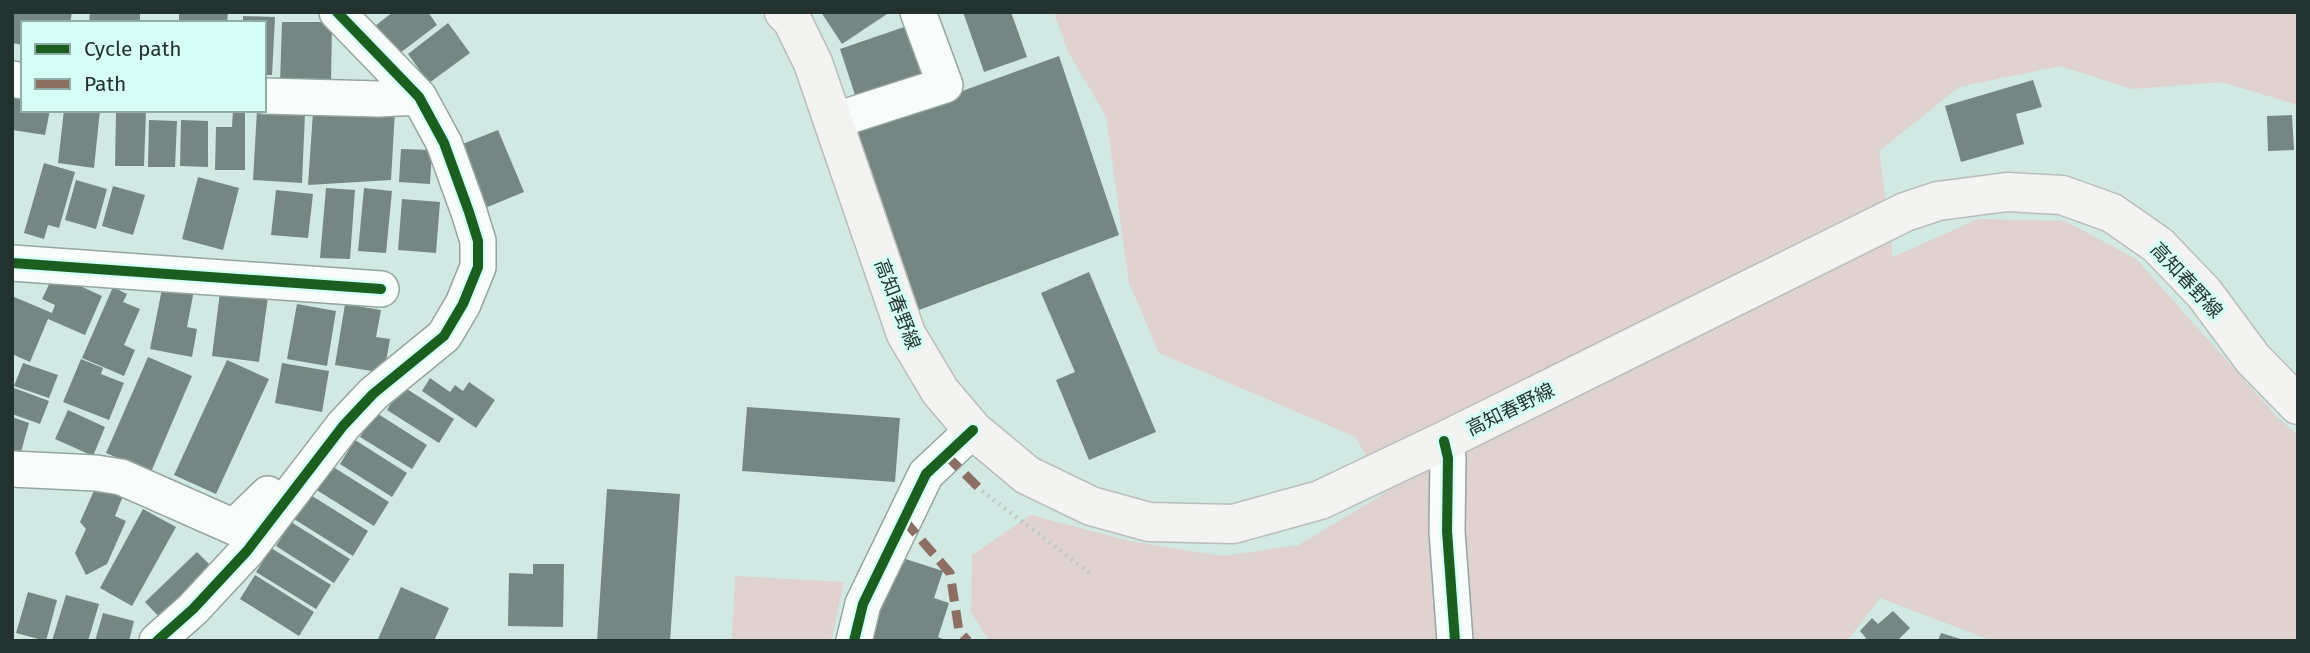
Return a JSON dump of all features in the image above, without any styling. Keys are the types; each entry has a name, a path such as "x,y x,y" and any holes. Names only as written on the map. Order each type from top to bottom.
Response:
{"main road":[{"name":"高知春野線","path":"784,12 792,20 813,63 906,334 940,391 972,430 1027,475 1091,506 1149,522 1233,524 1320,500 1905,212 1938,201 2007,192 2062,195 2112,213 2158,245 2204,293 2253,359 2298,405"}],"street":[{"path":"157,641 193,609 247,551 343,426 373,394 444,336 463,304 478,267 478,241 469,212 443,143 419,97 337,12"},
{"path":"833,121 945,85 918,12"},
{"path":"266,96 379,99 419,97"},
{"path":"12,262 381,289"},
{"path":"854,641 863,604 926,474 972,430"},
{"path":"1444,441 1448,458 1447,531 1455,641"},
{"path":"12,469 96,473 121,477 234,527 286,475 312,469"}],"path":[{"path":"982,491 1090,573"}],"shaded area":[{"path":"1054,12 2298,12 2298,105 2222,82 2132,89 2060,66 1959,87 1879,151 1893,257 1978,219 2065,221 2136,259 2277,417 2298,435 2298,641 1993,641 1880,598 1847,641 989,641 971,612 972,555 1031,515 1129,541 1223,556 1299,545 1388,491 1355,437 1159,353 1129,283 1106,116 1068,52"},
{"path":"735,576 844,582 831,641 732,641"}],"building":[{"path":"12,12 72,12 70,21 21,21 21,45 12,43"},
{"path":"90,12 140,12 140,21 89,21"},
{"path":"179,12 228,12 227,21 179,21"},
{"path":"393,12 428,12 437,25 396,56 375,26"},
{"path":"821,12 890,12 842,44"},
{"path":"963,12 1011,12 1027,57 984,72"},
{"path":"243,16 275,17 272,75 266,75 266,21 243,21"},
{"path":"282,22 332,22 331,84 280,84"},
{"path":"448,23 470,53 429,83 408,54"},
{"path":"913,24 932,79 858,104 840,49"},
{"path":"1059,56 1119,235 919,310 855,130"},
{"path":"2033,80 2042,107 2016,114 2024,144 1961,162 1945,106"},
{"path":"21,96 21,112 50,112 45,135 12,130 12,97"},
{"path":"395,110 391,180 308,185 313,112"},
{"path":"64,112 100,112 94,168 58,163"},
{"path":"116,112 146,112 144,166 115,166"},
{"path":"233,112 245,112 245,170 215,170 216,127 232,127"},
{"path":"257,112 305,113 302,183 253,180"},
{"path":"2292,115 2294,150 2268,151 2267,116"},
{"path":"149,120 177,121 175,167 148,167"},
{"path":"181,120 208,121 208,167 180,166"},
{"path":"498,130 524,192 485,208 460,145"},
{"path":"401,149 432,150 430,184 399,182"},
{"path":"44,163 75,172 59,228 48,225 44,239 24,233"},
{"path":"198,177 239,188 223,250 182,239"},
{"path":"76,180 107,189 96,229 65,220"},
{"path":"113,186 145,195 133,235 102,226"},
{"path":"326,188 355,190 350,259 320,258"},
{"path":"364,188 392,191 386,253 358,251"},
{"path":"276,190 313,194 308,238 271,235"},
{"path":"402,199 440,202 436,253 398,250"},
{"path":"1089,272 1156,432 1089,460 1056,380 1075,372 1041,293"},
{"path":"54,274 102,296 85,335 48,319 30,362 12,354 12,296 52,313 55,305 42,299"},
{"path":"164,279 195,285 187,327 197,329 192,357 150,349"},
{"path":"113,287 127,294 123,302 140,309 124,345 135,350 124,376 82,358"},
{"path":"220,292 268,297 259,362 212,356"},
{"path":"297,304 336,311 327,366 287,359"},
{"path":"345,304 381,310 376,337 390,339 384,373 335,365"},
{"path":"148,357 192,376 151,472 106,453"},
{"path":"81,359 103,368 101,374 124,383 109,420 63,402"},
{"path":"227,360 269,379 216,494 174,475"},
{"path":"23,363 58,375 49,398 14,386"},
{"path":"282,363 329,371 322,412 275,403"},
{"path":"430,378 450,392 455,385 463,391 469,382 495,400 476,428 422,391"},
{"path":"402,386 454,419 439,443 387,410"},
{"path":"14,388 49,401 40,424 12,414"},
{"path":"747,407 900,418 895,482 742,471"},
{"path":"68,410 105,427 93,456 55,439"},
{"path":"375,412 427,445 412,469 360,437"},
{"path":"12,417 29,423 21,452 12,452"},
{"path":"355,440 407,473 392,497 340,464"},
{"path":"330,465 389,502 374,526 315,489"},
{"path":"97,484 123,496 115,516 126,521 107,564 86,575 75,553 86,529 80,522"},
{"path":"607,489 680,494 670,641 597,641"},
{"path":"309,494 368,531 353,556 294,519"},
{"path":"143,509 176,527 132,606 100,588"},
{"path":"291,522 350,559 334,583 276,546"},
{"path":"271,548 331,585 316,609 256,572"},
{"path":"197,552 213,568 161,619 145,602"},
{"path":"893,555 943,571 934,598 949,603 938,637 948,641 866,641"},
{"path":"533,564 564,564 563,627 508,626 509,573 533,574"},
{"path":"255,575 314,612 299,636 240,599"},
{"path":"401,587 449,608 434,641 378,639"},
{"path":"28,592 57,600 46,641 16,633"},
{"path":"66,595 99,604 88,641 52,641"},
{"path":"1893,611 1910,628 1897,641 1863,641 1866,638 1860,631 1872,618 1878,624"},
{"path":"103,613 134,621 129,641 95,641"},
{"path":"1941,633 1964,640 1964,641 1938,641"}],"marked path":[{"path":"946,455 982,491"},
{"path":"904,520 950,573 959,631 968,641"}],"cycle path":[{"path":"157,641 193,609 247,551 343,426 373,394 444,336 463,304 478,267 478,241 469,212 444,143 419,97 337,12"},
{"path":"12,263 381,289"},
{"path":"854,641 863,604 926,474 973,430"},
{"path":"1444,441 1448,458 1447,531 1455,641"}]}
